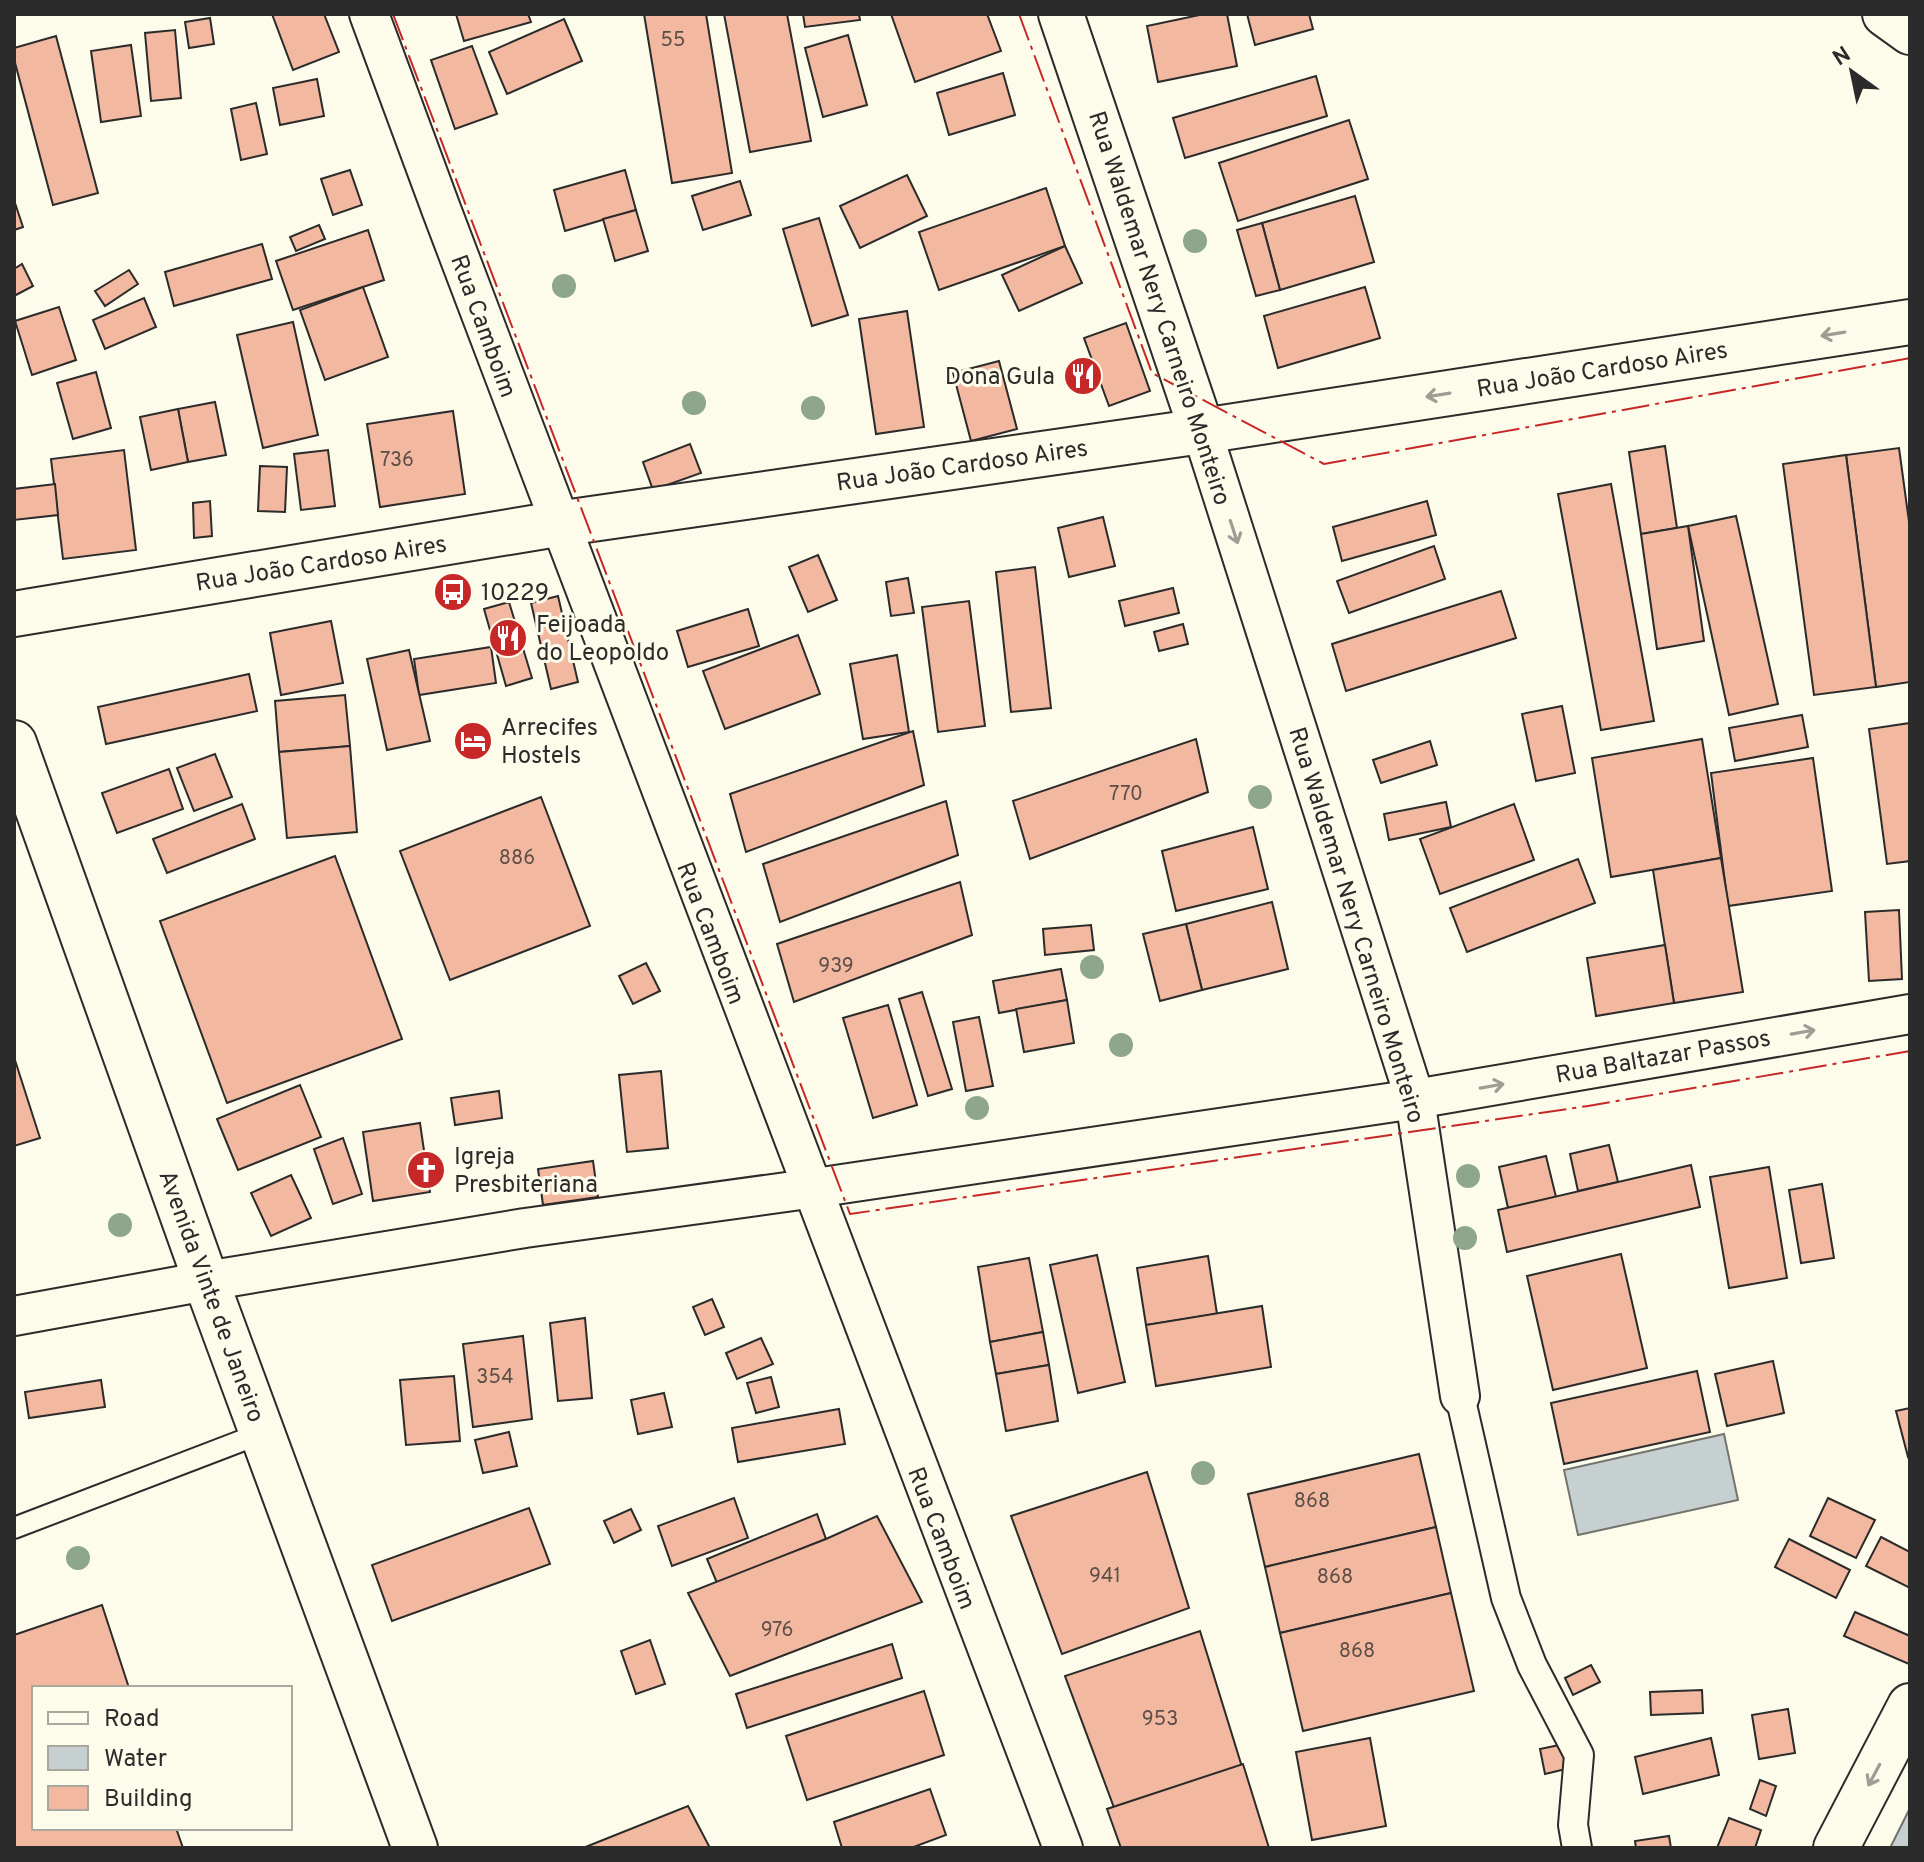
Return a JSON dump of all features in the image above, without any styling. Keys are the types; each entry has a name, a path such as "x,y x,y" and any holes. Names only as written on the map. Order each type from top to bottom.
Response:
{"street":[{"name":"Rua Camboim","path":"369,14 808,1189 1063,1848"},
{"name":"Rua Waldemar Nery Carneiro Monteiro","path":"1061,14 1202,431 1415,1099 1460,1396 1506,1598 1532,1665 1579,1755 1573,1825 1577,1848"},
{"path":"1885,14 1910,32"},
{"name":"Rua João Cardoso Aires","path":"14,614 557,524 1202,431 1910,322"},
{"name":"Avenida Vinte de Janeiro","path":"14,743 206,1281 415,1848"},
{"name":"Rua Baltazar Passos","path":"14,1316 525,1228 1415,1099 1910,1014"},
{"path":"1836,1848 1910,1706"}],"lane":[{"path":"14,1528 262,1433"}],"water":[{"path":"1724,1434 1738,1500 1578,1535 1564,1470"},
{"path":"1910,1808 1910,1848 1890,1848"}],"building":[{"path":"272,14 324,14 339,52 293,70"},
{"path":"456,14 528,14 531,22 464,41"},
{"path":"644,14 706,14 732,173 672,183"},
{"path":"724,14 787,14 811,141 750,152"},
{"path":"803,14 859,14 860,20 805,27"},
{"path":"891,14 987,14 1001,51 915,82"},
{"path":"1204,14 1227,14 1237,66 1158,82 1147,26"},
{"path":"1247,14 1309,14 1313,29 1255,45"},
{"path":"210,18 214,44 189,48 185,22"},
{"path":"564,19 582,61 507,94 489,52"},
{"path":"175,30 181,98 151,101 145,33"},
{"path":"848,35 867,105 823,117 805,48"},
{"path":"56,36 98,193 53,205 14,59 14,48"},
{"path":"131,45 141,116 101,122 91,51"},
{"path":"472,46 497,114 455,129 431,60"},
{"path":"1003,73 1015,115 949,135 937,93"},
{"path":"1316,76 1327,116 1185,158 1173,118"},
{"path":"317,79 324,116 280,125 273,88"},
{"path":"256,103 267,154 241,160 231,109"},
{"path":"1349,120 1368,179 1238,221 1219,163"},
{"path":"350,170 362,205 333,215 321,179"},
{"path":"625,170 636,210 565,231 554,190"},
{"path":"907,175 927,216 860,248 840,206"},
{"path":"740,181 751,215 703,230 692,196"},
{"path":"1046,188 1065,246 939,290 919,232"},
{"path":"1355,196 1374,262 1280,290 1262,223"},
{"path":"14,200 23,227 14,230"},
{"path":"636,210 648,251 615,261 603,219"},
{"path":"819,218 848,315 812,326 783,229"},
{"path":"1262,223 1280,290 1256,296 1237,230"},
{"path":"319,225 325,239 296,251 290,237"},
{"path":"368,230 384,280 293,310 276,261"},
{"path":"262,244 272,279 174,306 165,272"},
{"path":"1065,246 1082,283 1019,311 1002,275"},
{"path":"22,264 33,286 14,296 14,269"},
{"path":"129,270 138,284 105,306 95,291"},
{"path":"363,287 388,357 325,380 300,310"},
{"path":"1365,287 1380,338 1278,368 1264,316"},
{"path":"144,298 156,327 105,349 93,320"},
{"path":"59,307 76,360 32,375 15,321"},
{"path":"907,311 924,427 876,434 859,319"},
{"path":"293,322 318,435 263,448 237,335"},
{"path":"1126,323 1150,391 1109,406 1084,338"},
{"path":"999,361 1017,429 971,441 953,373"},
{"path":"96,372 111,428 73,439 57,383"},
{"path":"215,402 226,455 188,462 178,409"},
{"path":"178,409 188,462 151,470 140,417"},
{"path":"453,411 465,494 380,507 367,424"},
{"path":"690,444 701,473 653,490 643,462"},
{"path":"1665,446 1677,528 1641,534 1629,452"},
{"path":"1899,448 1910,529 1910,682 1876,687 1846,455"},
{"path":"124,450 136,550 63,559 51,459"},
{"path":"328,450 335,506 301,510 294,454"},
{"path":"1846,455 1876,687 1814,695 1783,464"},
{"path":"260,466 287,467 285,512 258,511"},
{"path":"55,484 58,515 14,520 14,489"},
{"path":"1611,484 1654,721 1601,730 1558,494"},
{"path":"210,501 212,536 194,538 193,503"},
{"path":"1427,501 1436,535 1342,561 1333,527"},
{"path":"1736,516 1778,704 1729,715 1688,526"},
{"path":"1103,517 1115,566 1069,577 1058,528"},
{"path":"1688,526 1704,641 1657,649 1641,534"},
{"path":"1434,546 1445,579 1349,613 1337,581"},
{"path":"818,555 837,600 808,612 789,567"},
{"path":"1035,567 1051,708 1011,712 996,572"},
{"path":"908,578 914,613 891,616 886,582"},
{"path":"1173,588 1179,613 1125,626 1119,601"},
{"path":"1501,591 1516,638 1346,691 1332,644"},
{"path":"558,596 578,682 551,689 531,603"},
{"path":"969,601 985,726 938,732 922,607"},
{"path":"509,602 532,678 506,686 484,609"},
{"path":"748,609 759,646 688,667 677,631"},
{"path":"331,621 343,683 281,695 270,633"},
{"path":"1183,624 1188,644 1159,651 1154,632"},
{"path":"798,635 820,694 725,729 703,671"},
{"path":"491,647 496,683 419,695 414,659"},
{"path":"409,650 430,741 387,750 367,659"},
{"path":"897,655 909,732 863,739 850,664"},
{"path":"249,674 257,711 106,744 98,707"},
{"path":"345,695 350,746 279,752 275,701"},
{"path":"1562,706 1575,773 1536,781 1522,714"},
{"path":"1802,715 1808,747 1735,761 1729,728"},
{"path":"1910,723 1910,861 1887,864 1869,729"},
{"path":"913,731 924,785 746,852 730,794"},
{"path":"1196,739 1208,792 1030,859 1013,801"},
{"path":"1702,739 1721,858 1611,877 1592,758"},
{"path":"1430,741 1437,765 1381,783 1373,760"},
{"path":"350,746 357,832 287,838 279,752"},
{"path":"215,754 232,797 194,811 177,768"},
{"path":"1813,758 1832,891 1728,906 1711,773"},
{"path":"169,769 183,809 117,833 102,793"},
{"path":"541,797 590,926 450,980 400,851"},
{"path":"946,801 958,855 780,922 763,864"},
{"path":"1446,802 1451,827 1389,840 1384,814"},
{"path":"242,804 255,839 167,873 153,839"},
{"path":"1514,804 1534,860 1440,894 1420,839"},
{"path":"1253,827 1268,889 1176,911 1162,851"},
{"path":"335,856 402,1039 227,1103 160,921"},
{"path":"1721,858 1743,992 1674,1003 1653,870"},
{"path":"1578,859 1595,903 1467,952 1450,908"},
{"path":"960,882 972,935 794,1002 777,944"},
{"path":"1272,902 1288,969 1202,990 1186,924"},
{"path":"1899,910 1902,979 1869,981 1865,912"},
{"path":"1186,924 1202,990 1160,1001 1143,934"},
{"path":"1091,925 1094,950 1045,955 1043,929"},
{"path":"1665,945 1674,1003 1596,1016 1587,958"},
{"path":"646,963 660,991 633,1004 619,976"},
{"path":"1061,969 1067,1000 999,1013 993,981"},
{"path":"922,992 952,1089 928,1096 899,999"},
{"path":"1067,1000 1074,1043 1024,1052 1016,1009"},
{"path":"888,1005 917,1105 873,1118 843,1018"},
{"path":"979,1017 993,1086 966,1091 953,1022"},
{"path":"14,1057 40,1138 14,1146"},
{"path":"661,1071 668,1148 627,1152 619,1075"},
{"path":"300,1085 321,1137 238,1170 217,1119"},
{"path":"499,1091 502,1118 455,1125 451,1098"},
{"path":"420,1123 430,1192 373,1201 363,1132"},
{"path":"343,1138 362,1194 333,1204 314,1149"},
{"path":"1609,1145 1618,1182 1578,1191 1570,1154"},
{"path":"1546,1156 1556,1197 1508,1208 1499,1167"},
{"path":"593,1161 598,1197 543,1205 538,1169"},
{"path":"1691,1165 1700,1207 1507,1252 1498,1210"},
{"path":"1769,1167 1787,1278 1729,1288 1710,1177"},
{"path":"291,1175 311,1218 271,1236 251,1193"},
{"path":"1822,1184 1834,1258 1801,1263 1789,1190"},
{"path":"1621,1254 1647,1368 1553,1390 1527,1276"},
{"path":"1097,1255 1125,1382 1078,1393 1050,1265"},
{"path":"1208,1256 1217,1314 1146,1325 1137,1268"},
{"path":"1029,1258 1043,1332 990,1342 978,1267"},
{"path":"712,1299 724,1327 705,1335 693,1307"},
{"path":"1262,1306 1271,1367 1156,1386 1146,1325"},
{"path":"585,1318 592,1398 558,1401 550,1323"},
{"path":"1043,1332 1049,1365 996,1374 990,1342"},
{"path":"523,1336 532,1419 473,1427 463,1344"},
{"path":"761,1338 773,1364 737,1379 726,1353"},
{"path":"1773,1361 1784,1413 1727,1426 1715,1374"},
{"path":"1049,1365 1058,1421 1006,1431 996,1374"},
{"path":"1697,1371 1710,1432 1564,1464 1551,1403"},
{"path":"454,1376 460,1441 406,1445 400,1380"},
{"path":"771,1377 779,1407 756,1413 747,1383"},
{"path":"101,1380 105,1407 29,1418 25,1392"},
{"path":"664,1393 672,1427 638,1434 631,1400"},
{"path":"1910,1408 1910,1456 1908,1457 1896,1411"},
{"path":"839,1409 845,1444 738,1462 732,1428"},
{"path":"509,1432 517,1466 483,1473 475,1440"},
{"path":"1419,1454 1436,1527 1265,1567 1248,1494"},
{"path":"1147,1472 1189,1608 1062,1654 1011,1516"},
{"path":"734,1498 748,1538 672,1566 658,1526"},
{"path":"1828,1498 1875,1520 1856,1558 1810,1536"},
{"path":"529,1508 550,1564 392,1621 372,1565"},
{"path":"631,1509 641,1530 614,1543 604,1521"},
{"path":"817,1514 826,1539 717,1583 707,1559"},
{"path":"877,1516 922,1602 730,1676 688,1593"},
{"path":"1436,1527 1451,1593 1280,1633 1265,1567"},
{"path":"1881,1537 1910,1552 1910,1588 1866,1566"},
{"path":"1789,1539 1850,1570 1836,1598 1775,1567"},
{"path":"1451,1593 1474,1691 1303,1731 1280,1633"},
{"path":"102,1605 128,1686 32,1686 32,1830 177,1830 183,1848 14,1848 14,1635"},
{"path":"1855,1612 1910,1636 1909,1664 1844,1636"},
{"path":"1200,1631 1242,1767 1116,1813 1065,1676"},
{"path":"650,1640 665,1684 636,1694 621,1651"},
{"path":"892,1644 902,1678 747,1728 736,1694"},
{"path":"1591,1665 1600,1682 1573,1695 1565,1678"},
{"path":"1702,1690 1703,1713 1651,1715 1650,1692"},
{"path":"924,1691 944,1755 807,1800 786,1736"},
{"path":"1788,1709 1795,1753 1759,1759 1752,1715"},
{"path":"1370,1738 1386,1826 1312,1840 1296,1752"},
{"path":"1711,1738 1719,1775 1643,1794 1635,1757"},
{"path":"1564,1744 1570,1768 1545,1774 1540,1749"},
{"path":"1243,1764 1269,1848 1121,1848 1107,1809"},
{"path":"1760,1780 1776,1786 1766,1816 1750,1809"},
{"path":"930,1789 946,1835 911,1848 842,1848 834,1822"},
{"path":"688,1806 710,1848 583,1848"},
{"path":"1729,1818 1761,1830 1755,1848 1717,1848"},
{"path":"1669,1836 1671,1848 1636,1848 1635,1841"}],"power":[{"path":"393,14 850,1214 1588,1106 1910,1051"},
{"path":"1019,14 1152,373 1324,464 1910,358"}],"place":[{"name":"Dona Gula","path":"1083,376"},
{"name":"10229","path":"453,592"},
{"name":"Feijoada do Leopoldo","path":"508,638"},
{"name":"Arrecifes Hostels","path":"473,741"},
{"name":"Igreja Presbiteriana","path":"426,1170"}]}
